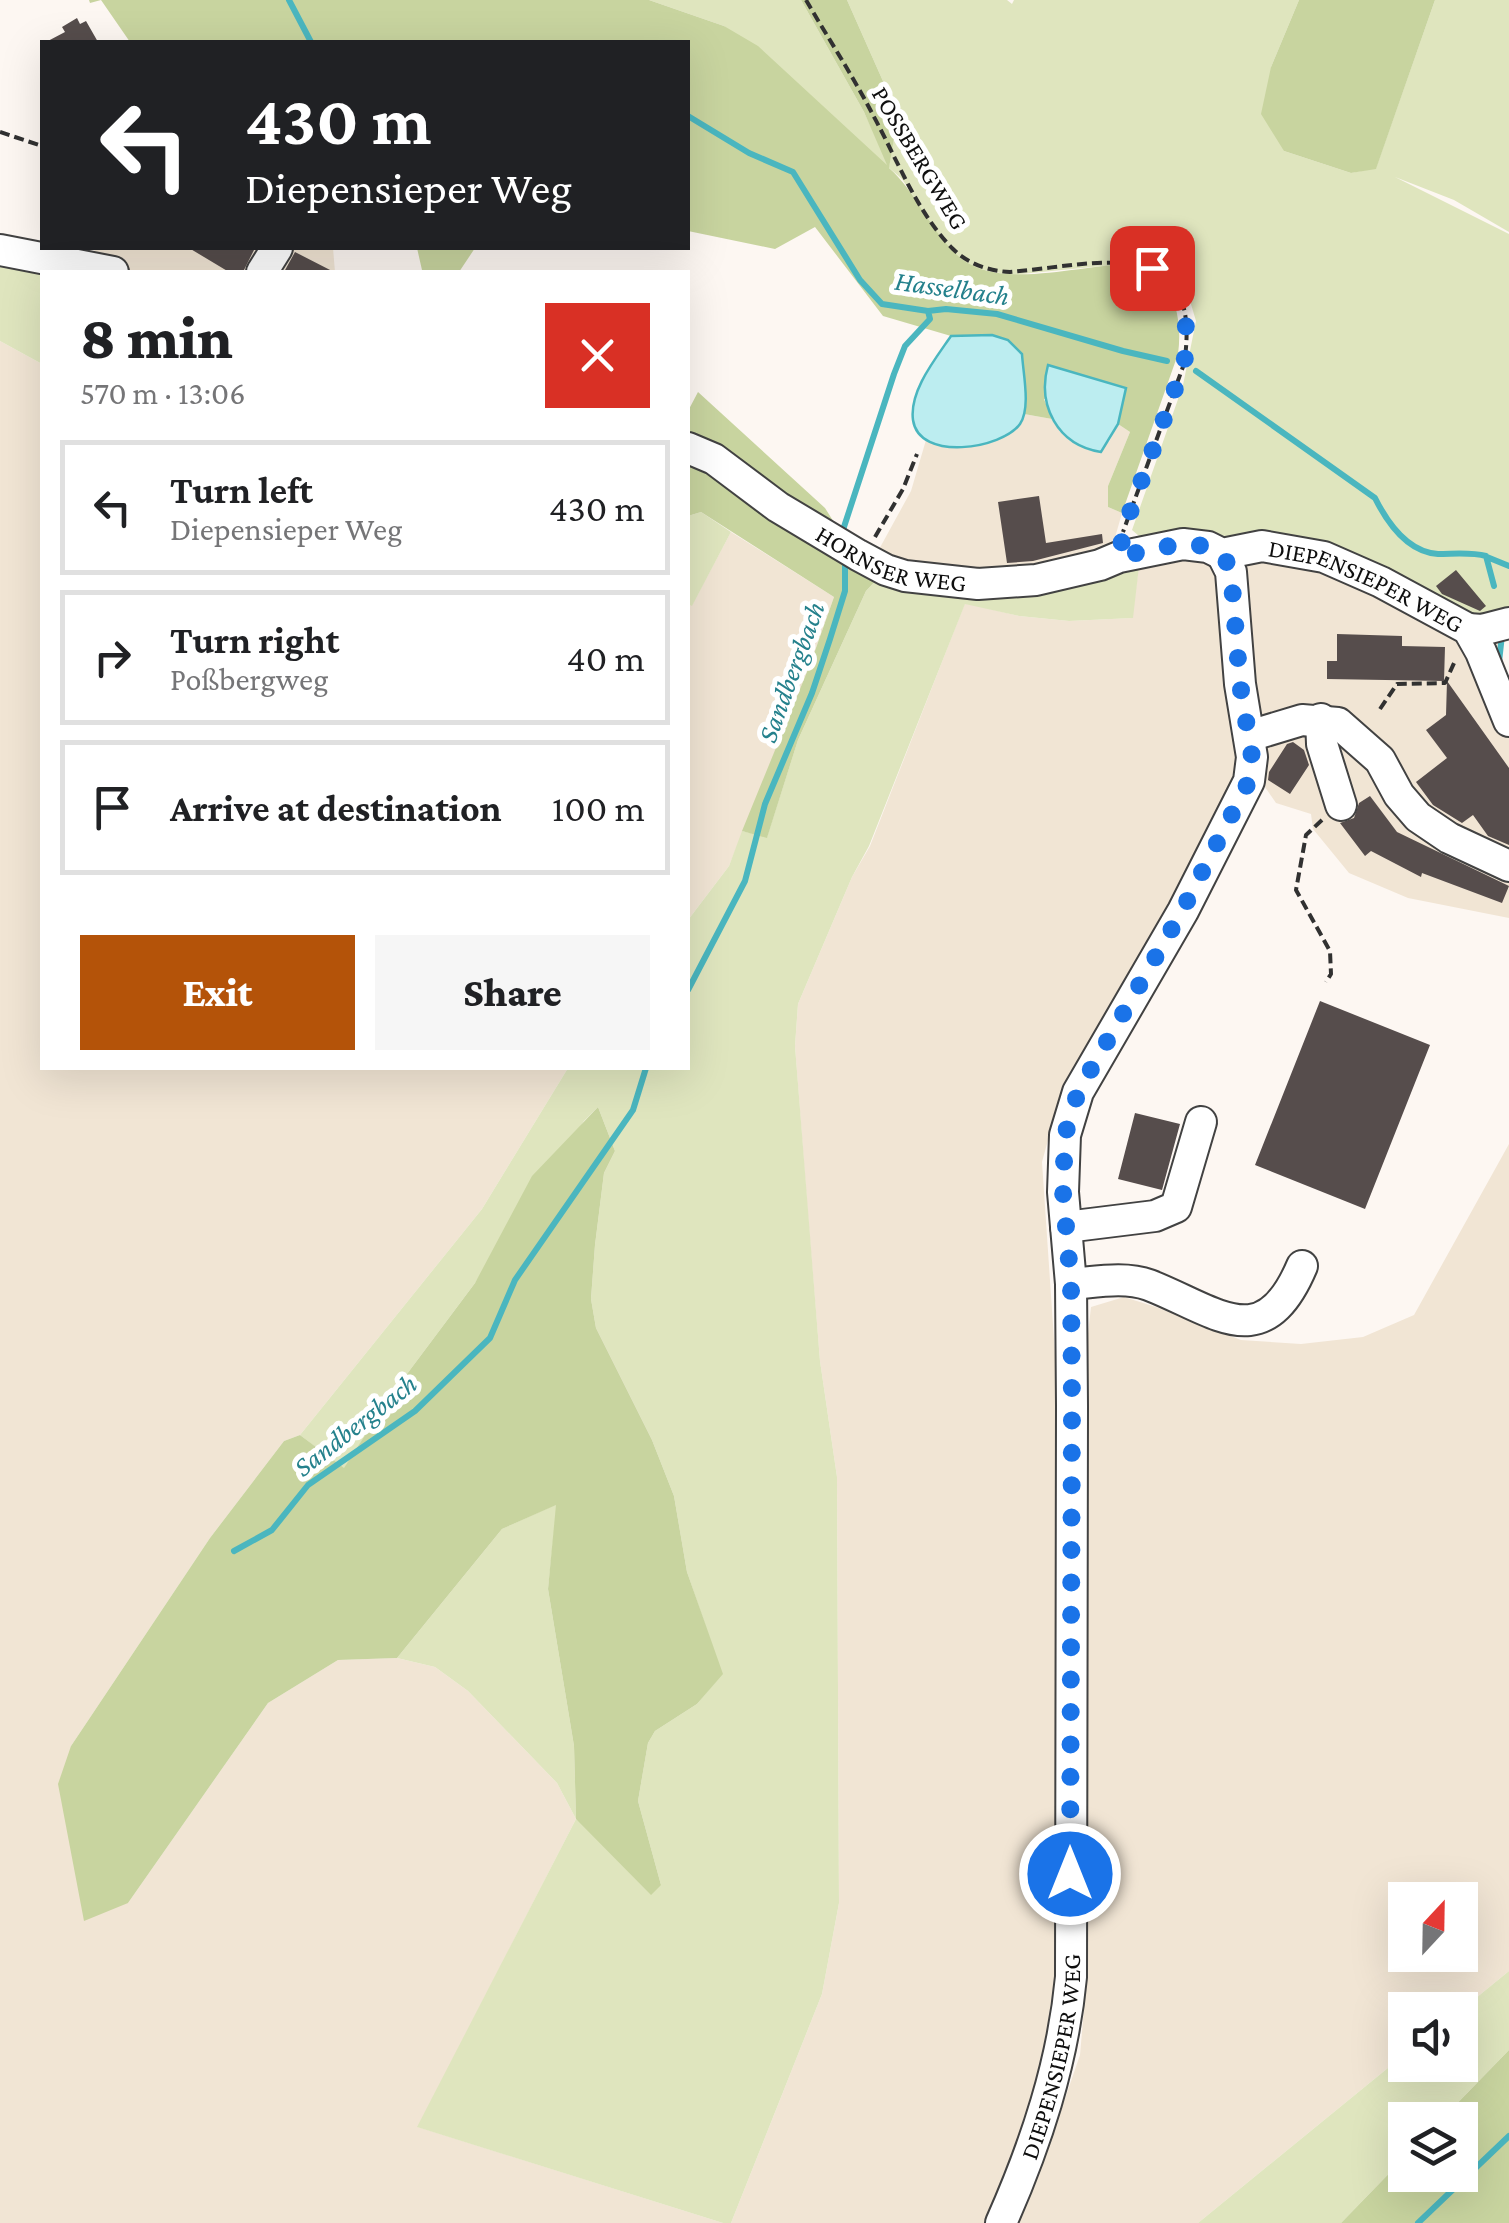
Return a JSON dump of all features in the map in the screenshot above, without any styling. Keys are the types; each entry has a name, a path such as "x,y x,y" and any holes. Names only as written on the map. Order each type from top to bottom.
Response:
{"street":[{"path":"0,250 103,270"},
{"name":"HORNSER WEG","path":"690,449 714,458 778,506 860,557 905,576 978,584 1068,574 1119,557"},
{"name":"DIEPENSIEPER WEG","path":"1001,2223 1049,2094 1066,2028 1071,1977 1071,1284 1062,1161 1071,1110 1085,1078 1182,911 1243,796 1252,770 1231,572 1222,554 1208,547 1183,544 1119,557"},
{"name":"DIEPENSIEPER WEG","path":"1222,554 1262,546 1324,557 1381,582 1468,629 1482,652 1509,722"},
{"path":"1468,629 1496,628 1509,622"},
{"path":"1322,719 1322,744 1341,805"},
{"path":"1249,736 1302,720 1338,722 1380,760 1399,795 1434,830 1509,866"},
{"path":"1066,1228 1156,1216 1176,1206 1201,1122"},
{"path":"1071,1284 1120,1280 1146,1284 1173,1298 1243,1322 1257,1319 1284,1301 1302,1266"}],"path":[{"name":"POSSBERGWEG","path":"806,0 906,179 952,248 977,265 999,272 1135,262 1160,274 1179,297 1188,337 1184,364 1124,529 1119,557"},
{"path":"0,132 40,145"},
{"path":"860,557 903,490 917,454"},
{"path":"1380,710 1397,684 1445,681"},
{"path":"1326,982 1331,974 1330,952 1298,897 1297,875 1306,835 1341,805"}],"shaded area":[{"path":"95,250 333,250 335,270 126,270 85,259"},
{"path":"0,341 40,363 40,1070 567,1070 482,1209 300,1435 284,1441 210,1538 71,1746 128,1903 268,1703 338,1660 397,1658 435,1667 468,1691 557,1783 576,1819 418,2127 723,2223 0,2223"},
{"path":"1024,414 1052,419 1060,432 1109,442 1118,424 1130,432 1108,486 1108,507 1122,513 1112,548 1102,560 941,573 877,553 911,491 926,440 936,445 972,446 1018,427"},
{"path":"731,532 834,597 729,866 690,917 690,604"},
{"path":"1260,549 1497,633 1509,684 1509,918 1408,898 1349,873 1313,829 1311,814 1276,803 1256,774 1240,566"},
{"path":"1182,552 1216,562 1239,763 1232,790 1057,1107 1042,1162 1058,1399 1056,2020 1044,2082 992,2223 731,2223 822,1994 839,1903 837,1477 820,1361 795,1046 798,1004 852,877 870,846 965,603 1019,616 1069,621 1132,618 1140,558"},
{"path":"1509,1144 1509,1971 1478,1996 1478,1992 1388,1992 1388,2068 1198,2223 1016,2223 1040,2171 1080,2055 1085,1997 1087,1862 1080,1764 1080,1405 1091,1307 1124,1297 1241,1340 1301,1344 1363,1337 1414,1315"}],"green space":[{"path":"101,0 649,0 724,26 758,46 887,165 864,112 801,0 847,0 898,115 889,168 955,253 992,272 1015,274 1134,264 1148,270 1167,288 1177,312 1178,354 1122,513 1108,507 1108,486 1130,432 1118,424 1125,388 1044,399 1052,419 1024,414 1022,354 992,335 951,336 883,316 815,227 775,249 690,231 690,40 129,40"},
{"path":"649,0 801,0 864,112 889,166 898,115 847,0 1007,0 1012,4 1014,0 1299,0 1271,67 1284,151 1351,173 1376,168 1435,0 1509,0 1509,232 1454,200 1395,177 1509,234 1509,612 1469,624 1260,542 1202,532 1146,542 1132,530 1183,385 1196,321 1185,284 1164,269 1156,279 1123,264 1010,275 975,268 957,257 902,179 724,26"},
{"path":"1299,0 1435,0 1376,169 1351,173 1284,151 1261,114 1271,67"},
{"path":"417,250 474,250 460,270 422,270"},
{"path":"0,257 40,271 40,363 0,341"},
{"path":"698,392 825,508 859,562 880,576 866,591 798,740 767,838 742,831 834,597 701,512 690,515 690,407"},
{"path":"701,512 731,532 692,606 690,605 690,515"},
{"path":"1140,558 1133,618 1069,621 1019,616 965,604 869,846 798,1004 795,1046 820,1361 837,1477 839,1903 822,1994 731,2223 417,2127 576,1819 661,1885 638,1801 648,1743 655,1731 697,1704 722,1674 687,1572 674,1496 652,1440 596,1328 591,1299 595,1245 604,1173 615,1151 598,1107 584,1121 475,1283 389,1398 344,1469 300,1435 482,1209 567,1070 690,1070 690,917 729,866 742,831 767,837 798,740 866,591 880,576"},
{"path":"598,1107 615,1151 604,1173 595,1245 591,1299 596,1328 652,1440 674,1496 687,1572 723,1674 697,1704 655,1731 648,1743 638,1801 661,1885 651,1895 576,1819 574,1746 548,1589 556,1505 502,1529 397,1658 338,1660 268,1703 128,1903 84,1921 58,1784 71,1746 210,1538 284,1441 300,1435 344,1468 389,1398 475,1283 532,1176"},
{"path":"557,1504 548,1589 574,1746 576,1819 557,1783 468,1691 435,1667 397,1658 502,1529"},
{"path":"1509,1971 1509,2050 1478,2082 1478,1996"},
{"path":"1509,2050 1509,2223 1341,2223 1388,2175 1388,2192 1478,2192 1478,2102 1458,2102"},
{"path":"1388,2068 1388,2082 1478,2082 1458,2102 1388,2102 1388,2175 1341,2223 1198,2223"}],"water":[{"path":"992,335 1008,340 1022,354 1026,400 1020,424 997,440 980,445 945,446 930,442 919,433 913,420 915,398 925,375 951,336"},
{"path":"1048,365 1126,388 1118,424 1101,452 1073,441 1054,421 1045,394"}],"building":[{"path":"77,18 80,24 86,21 97,40 50,40 65,32 62,27"},
{"path":"192,250 254,250 244,270 226,270"},
{"path":"295,252 330,270 285,270"},
{"path":"1039,496 1046,543 1102,534 1103,543 1033,561 1007,563 998,502"},
{"path":"1456,570 1486,606 1480,611 1442,594 1436,586"},
{"path":"1337,634 1402,636 1402,646 1445,647 1444,681 1327,679 1327,661 1337,661"},
{"path":"1447,681 1509,768 1509,845 1488,836 1473,815 1462,823 1433,805 1416,782 1447,758 1426,730 1446,715"},
{"path":"1293,742 1304,750 1309,765 1290,794 1268,780 1287,744"},
{"path":"1370,796 1397,832 1509,886 1502,903 1422,873 1421,877 1371,851 1365,856 1340,823 1354,818 1359,803"},
{"path":"1320,1001 1430,1045 1365,1209 1255,1165"},
{"path":"1135,1113 1180,1124 1162,1190 1118,1179"}],"waterway":[{"name":"Hasselbach","path":"289,0 310,40"},
{"name":"Hasselbach","path":"690,117 749,153 793,172 860,280 882,304 997,314 1167,361"},
{"name":"Sandbergbach","path":"841,536 894,374 905,346 930,319 928,311"},
{"name":"Hasselbach","path":"1196,371 1375,498 1392,526 1417,548 1438,554 1486,556 1494,586"},
{"path":"1487,557 1509,566"},
{"name":"Sandbergbach","path":"690,986 745,881 765,804 812,693 845,591 845,558"},
{"name":"Hasselbach","path":"1499,662 1502,635"},
{"name":"Sandbergbach","path":"234,1551 272,1530 308,1485 415,1411 490,1338 515,1280 633,1110 645,1070"},
{"path":"1418,2223 1509,2136"}],"route":[{"path":"1070,1874 1072,1406 1071,1284 1062,1161 1065,1135 1085,1078 1182,911 1243,796 1252,770 1227,560 1208,547 1183,544 1119,557 1124,529 1184,364 1188,337 1179,297 1168,280 1152,268"}]}
